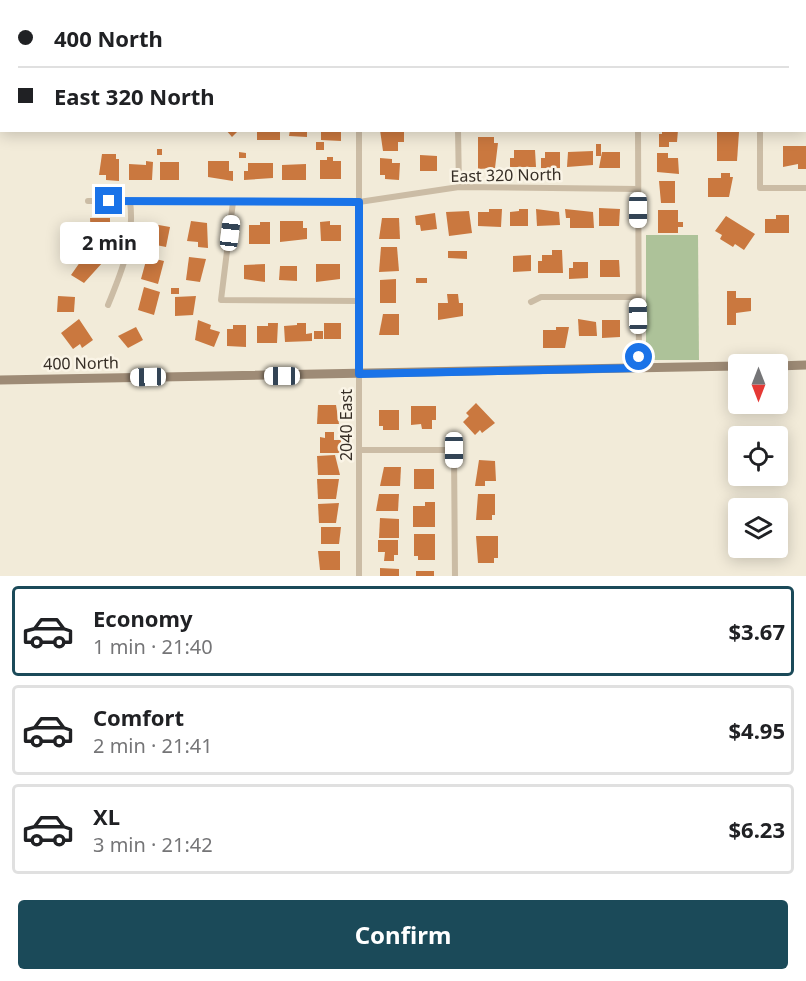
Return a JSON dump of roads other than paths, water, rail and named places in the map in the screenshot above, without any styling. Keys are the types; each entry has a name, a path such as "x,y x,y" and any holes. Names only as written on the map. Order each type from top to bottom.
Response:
{"main road":[{"path":"788,366 806,365"},
{"name":"400 North","path":"0,380 728,366"}],"street":[{"name":"2040 East","path":"358,132 359,576"},
{"path":"458,132 459,187"},
{"path":"638,132 639,368"},
{"path":"760,132 760,188 806,188"},
{"name":"East 320 North","path":"88,201 359,202 459,187 638,189"},
{"path":"108,305 127,257 131,239 130,201"},
{"path":"233,202 221,300 359,301"},
{"path":"531,302 541,297 638,297"},
{"path":"359,450 454,450 455,576"}]}
